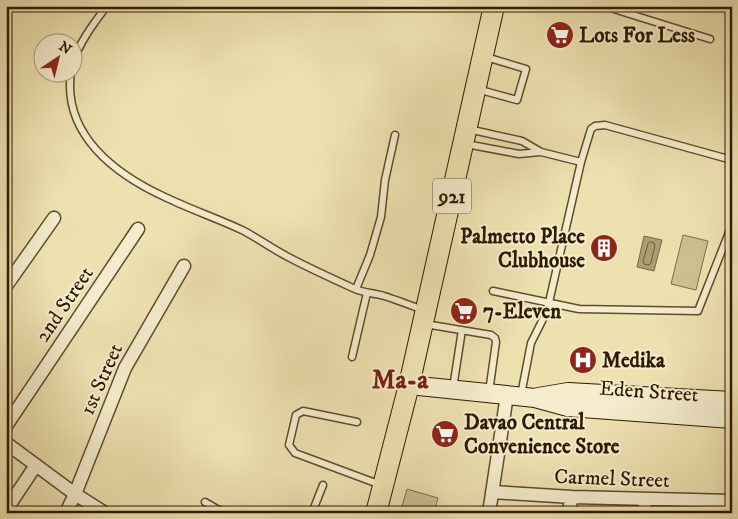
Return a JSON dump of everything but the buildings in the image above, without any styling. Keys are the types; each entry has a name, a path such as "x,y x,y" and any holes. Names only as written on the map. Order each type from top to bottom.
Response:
{"main road":[{"name":"921","path":"376,513 425,317 494,6"},
{"name":"Eden Street","path":"409,385 521,396 568,408 732,419"},
{"name":"Eden Street","path":"521,396 568,392 732,401"}],"street":[{"path":"6,286 54,218"},
{"name":"2nd Street","path":"6,426 138,229"},
{"name":"1st Street","path":"66,513 125,368 184,266"},
{"path":"489,513 492,492 521,396"},
{"path":"6,443 75,494 105,513"},
{"path":"6,510 36,465"},
{"name":"Carmel Street","path":"492,492 646,499 726,505"},
{"path":"568,513 572,497"},
{"path":"643,513 646,499"}],"lane":[{"path":"82,43 107,6"},
{"path":"604,6 710,39"},
{"path":"476,88 517,100 526,70 483,56"},
{"path":"71,82 70,95 77,120 91,145 105,158 146,187 166,198 225,222 289,258 356,289 382,296 425,317 462,330 491,335 496,340 489,393"},
{"path":"521,396 531,343 547,311 581,162 591,129 600,124 732,160"},
{"path":"356,289 370,255 381,217 385,180 395,135"},
{"path":"465,136 519,154 541,152"},
{"path":"465,136 522,141 541,152 581,162"},
{"path":"493,291 579,309 698,311 732,225"},
{"path":"352,358 367,293"},
{"path":"453,390 462,330"},
{"path":"357,422 299,412 296,415 289,445 295,453 384,486"},
{"path":"312,513 323,484"},
{"path":"206,502 224,513"}],"shaded area":[{"path":"683,235 708,241 696,290 671,284"},
{"path":"407,489 438,498 434,513 400,513"}],"water":[{"path":"644,236 662,240 654,271 637,267"}],"place":[{"name":"Lots For Less","path":"560,35"},
{"name":"Palmetto Place Clubhouse","path":"604,248"},
{"name":"7-Eleven","path":"464,311"},
{"name":"Medika","path":"583,360"},
{"name":"Davao Central Convenience Store","path":"445,434"}],"district":[{"name":"Ma-a","path":"400,379"}]}
